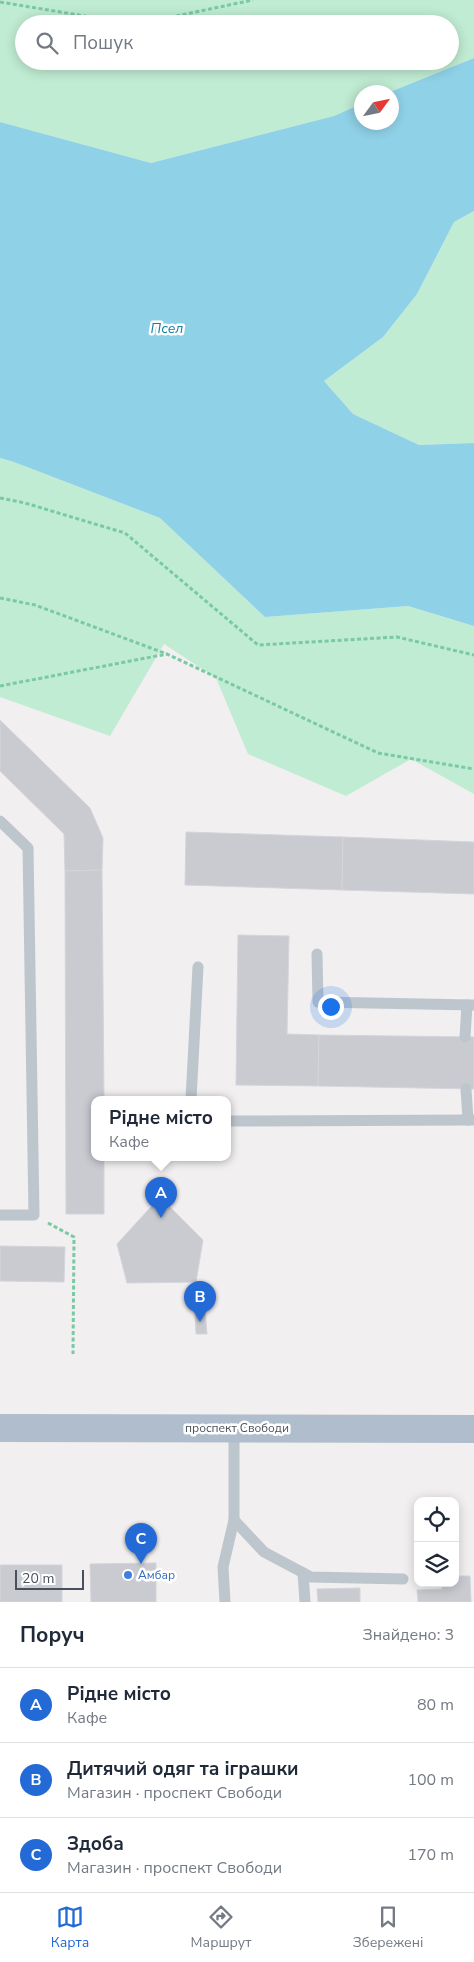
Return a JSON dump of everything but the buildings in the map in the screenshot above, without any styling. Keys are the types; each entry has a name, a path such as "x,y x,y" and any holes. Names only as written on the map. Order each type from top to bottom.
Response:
{"main road":[{"name":"проспект Свободи","path":"0,1428 474,1429"}],"lane":[{"path":"0,821 28,848 34,1215 0,1215"},
{"path":"317,954 318,1002 471,1005 465,1037"},
{"path":"191,1096 198,967"},
{"path":"231,1121 471,1120 466,1089"},
{"path":"225,1602 223,1567 234,1520 234,1428"},
{"path":"234,1520 264,1552 311,1577 402,1578"},
{"path":"303,1573 304,1602"}],"path":[{"path":"181,15 253,0"},
{"path":"0,2 79,15"},
{"path":"0,498 25,503 125,533 258,645 397,637 474,655"},
{"path":"0,598 35,605 167,654 378,753 474,770"},
{"path":"0,686 167,654"},
{"path":"34,1215 74,1237 73,1354"}],"green space":[{"path":"0,0 474,0 474,58 459,64 459,15 15,15 15,70 444,70 399,88 399,85 354,85 354,107 334,116 151,163 0,122"},
{"path":"474,211 474,443 419,445 353,414 324,381 383,337 417,294 454,222"},
{"path":"0,458 160,518 265,617 408,606 474,626 474,794 411,759 346,796 248,754 216,678 164,644 110,736 0,697"}],"water":[{"name":"Псел","path":"474,58 474,211 454,222 417,294 383,337 324,381 353,414 419,445 474,443 474,626 408,606 265,617 160,518 0,458 0,122 151,163 334,116 354,107 354,130 399,130 399,88 444,70 459,70 459,64"}],"place":[{"name":"Рідне місто","path":"161,1218"},
{"name":"Дитячий одяг та іграшки","path":"200,1322"},
{"name":"Здоба","path":"141,1564"},
{"name":"Амбар","path":"128,1575"}]}
